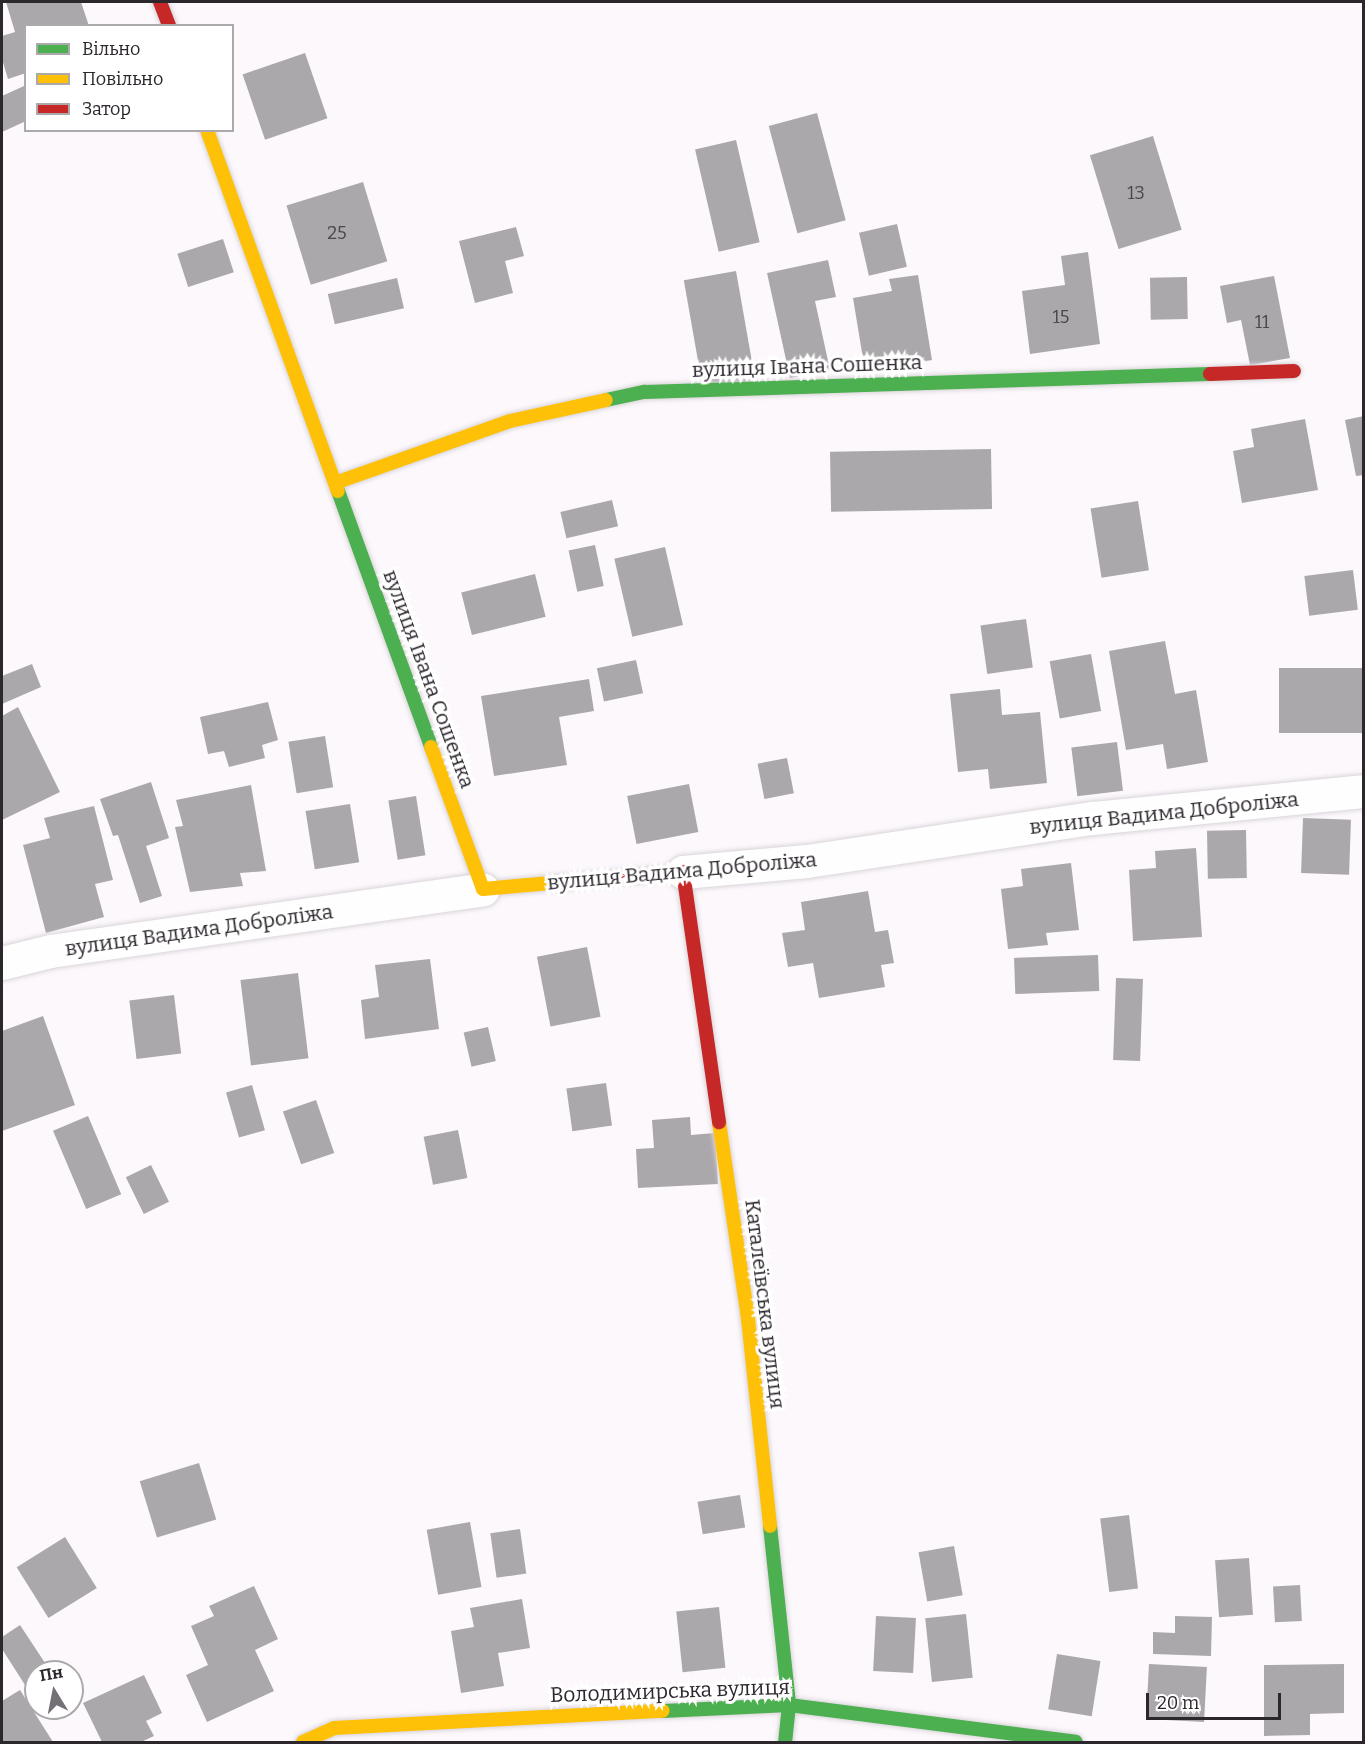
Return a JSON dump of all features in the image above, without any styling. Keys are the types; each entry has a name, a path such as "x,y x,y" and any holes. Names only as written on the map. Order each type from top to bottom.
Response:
{"street":[{"path":"160,2 168,24"},
{"name":"вулиця Івана Сошенка","path":"208,132 483,890"},
{"name":"вулиця Івана Сошенка","path":"336,483 510,422 645,392 1294,371"},
{"name":"вулиця Вадима Доброліжа","path":"2,963 62,950 483,890 807,861 1093,818 1364,791"},
{"name":"Каталеївська вулиця","path":"683,872 748,1319 789,1705 785,1743"},
{"name":"Володимирська вулиця","path":"303,1743 334,1728 789,1705 1076,1743"}],"building":[{"path":"6,2 81,2 88,24 24,24 24,74 8,79 2,59 2,36 15,32"},
{"path":"305,53 327,118 265,140 243,74"},
{"path":"24,86 24,122 2,132 2,96"},
{"path":"817,113 846,220 797,233 769,126"},
{"path":"1153,136 1182,230 1119,249 1090,155"},
{"path":"736,140 760,242 719,252 695,149"},
{"path":"363,182 387,261 311,285 286,205"},
{"path":"897,224 907,267 869,276 859,233"},
{"path":"516,227 524,256 505,261 513,293 475,303 459,241"},
{"path":"223,239 234,272 188,287 177,254"},
{"path":"1088,252 1100,344 1030,354 1022,291 1065,285 1061,256"},
{"path":"828,260 836,297 815,301 830,370 790,378 767,273"},
{"path":"736,271 755,380 703,390 684,280"},
{"path":"918,275 932,360 865,371 853,298 892,291 889,279"},
{"path":"1274,276 1290,358 1250,365 1241,320 1227,323 1220,286"},
{"path":"1187,277 1188,319 1151,320 1150,278"},
{"path":"397,278 404,308 335,324 328,294"},
{"path":"1364,416 1364,475 1356,476 1345,420"},
{"path":"1305,419 1318,490 1242,503 1233,451 1254,447 1251,429"},
{"path":"991,449 992,509 831,512 830,452"},
{"path":"612,500 618,526 566,538 560,512"},
{"path":"1138,501 1149,570 1102,578 1091,509"},
{"path":"595,545 604,586 577,592 569,551"},
{"path":"665,547 683,625 632,637 614,559"},
{"path":"1353,570 1358,610 1309,616 1304,576"},
{"path":"535,574 546,617 472,635 461,592"},
{"path":"1026,619 1033,668 987,674 980,625"},
{"path":"1165,641 1175,694 1196,690 1208,762 1167,769 1163,744 1126,750 1109,651"},
{"path":"1091,654 1101,711 1060,718 1050,661"},
{"path":"636,660 643,693 604,702 597,668"},
{"path":"32,664 41,687 2,704 2,676"},
{"path":"1279,668 1364,668 1364,733 1279,733"},
{"path":"589,679 594,711 559,717 567,765 494,776 481,696"},
{"path":"1000,689 1002,715 1040,712 1047,783 990,789 988,769 958,772 950,694"},
{"path":"268,702 278,740 262,745 265,758 229,767 224,751 208,754 200,717"},
{"path":"18,707 60,792 2,820 2,716"},
{"path":"325,736 333,787 297,793 288,742"},
{"path":"1117,742 1123,791 1077,796 1071,748"},
{"path":"787,758 794,793 764,799 758,764"},
{"path":"151,782 169,838 146,846 162,896 140,903 118,835 113,836 100,799"},
{"path":"689,784 698,832 637,844 627,796"},
{"path":"251,785 266,871 240,873 243,886 190,892 175,827 183,826 176,800"},
{"path":"416,796 425,855 398,860 388,800"},
{"path":"350,804 359,862 315,869 306,811"},
{"path":"94,806 113,880 95,884 104,917 46,933 23,845 50,838 44,818"},
{"path":"1303,818 1351,820 1349,875 1301,873"},
{"path":"1246,830 1247,878 1208,879 1207,831"},
{"path":"1196,848 1202,937 1133,941 1129,870 1156,868 1155,851"},
{"path":"1071,863 1079,930 1046,933 1048,945 1008,949 1001,889 1023,886 1021,869"},
{"path":"868,891 875,932 888,930 894,963 881,965 885,987 819,998 813,963 788,967 782,933 805,930 801,902"},
{"path":"587,947 601,1017 550,1026 537,957"},
{"path":"1098,955 1099,991 1015,994 1014,958"},
{"path":"430,959 439,1029 365,1039 361,1000 379,997 375,965"},
{"path":"298,973 308,1058 251,1065 240,980"},
{"path":"1116,978 1143,979 1140,1061 1113,1060"},
{"path":"174,995 181,1054 137,1059 129,1000"},
{"path":"43,1016 75,1105 2,1131 2,1031"},
{"path":"488,1027 496,1061 472,1067 464,1033"},
{"path":"606,1083 612,1126 572,1131 566,1089"},
{"path":"252,1085 265,1130 239,1138 226,1092"},
{"path":"316,1100 334,1153 301,1164 283,1111"},
{"path":"88,1116 121,1194 86,1209 53,1131"},
{"path":"690,1117 691,1135 715,1133 718,1184 638,1188 636,1149 654,1148 652,1120"},
{"path":"458,1130 467,1178 433,1185 424,1137"},
{"path":"151,1165 169,1202 144,1214 126,1177"},
{"path":"199,1463 216,1519 157,1538 140,1481"},
{"path":"740,1495 745,1528 703,1534 698,1502"},
{"path":"1129,1515 1138,1588 1109,1592 1100,1519"},
{"path":"470,1522 481,1587 438,1595 427,1530"},
{"path":"520,1529 526,1574 497,1578 490,1533"},
{"path":"65,1537 97,1588 48,1618 17,1567"},
{"path":"954,1546 963,1595 927,1601 919,1552"},
{"path":"1249,1558 1253,1615 1219,1617 1215,1560"},
{"path":"1300,1585 1302,1621 1275,1622 1273,1586"},
{"path":"254,1586 278,1639 255,1650 274,1691 207,1722 186,1675 208,1665 191,1626 214,1616 209,1606"},
{"path":"522,1599 530,1648 498,1653 504,1686 461,1693 451,1631 474,1627 470,1608"},
{"path":"719,1607 725,1668 683,1672 676,1611"},
{"path":"966,1614 973,1678 932,1682 925,1618"},
{"path":"876,1616 916,1618 913,1673 873,1671"},
{"path":"1175,1616 1212,1617 1211,1656 1153,1654 1153,1632 1175,1633"},
{"path":"20,1625 43,1660 24,1660 24,1683 2,1649 2,1637"},
{"path":"1057,1654 1100,1661 1092,1716 1048,1709"},
{"path":"1149,1664 1207,1667 1204,1722 1146,1719"},
{"path":"1344,1664 1344,1713 1310,1714 1310,1735 1264,1736 1264,1665"},
{"path":"144,1675 162,1713 146,1721 154,1736 141,1742 102,1742 84,1703"},
{"path":"20,1690 24,1696 24,1720 39,1720 53,1742 2,1742 2,1701"}],"traffic: fast":[{"path":"606,400 645,392 1210,374"},
{"path":"338,491 431,747"},
{"path":"770,1526 789,1705 785,1742"},
{"path":"663,1711 789,1705 1076,1742"}],"traffic: slow":[{"path":"208,132 338,491"},
{"path":"335,483 510,421 606,400"},
{"path":"431,747 483,889 562,882"},
{"path":"719,1122 748,1319 770,1526"},
{"path":"303,1742 334,1728 663,1711"}],"traffic: jam":[{"path":"160,2 168,24"},
{"path":"1210,374 1294,371"},
{"path":"562,882 683,872 719,1122"}]}
